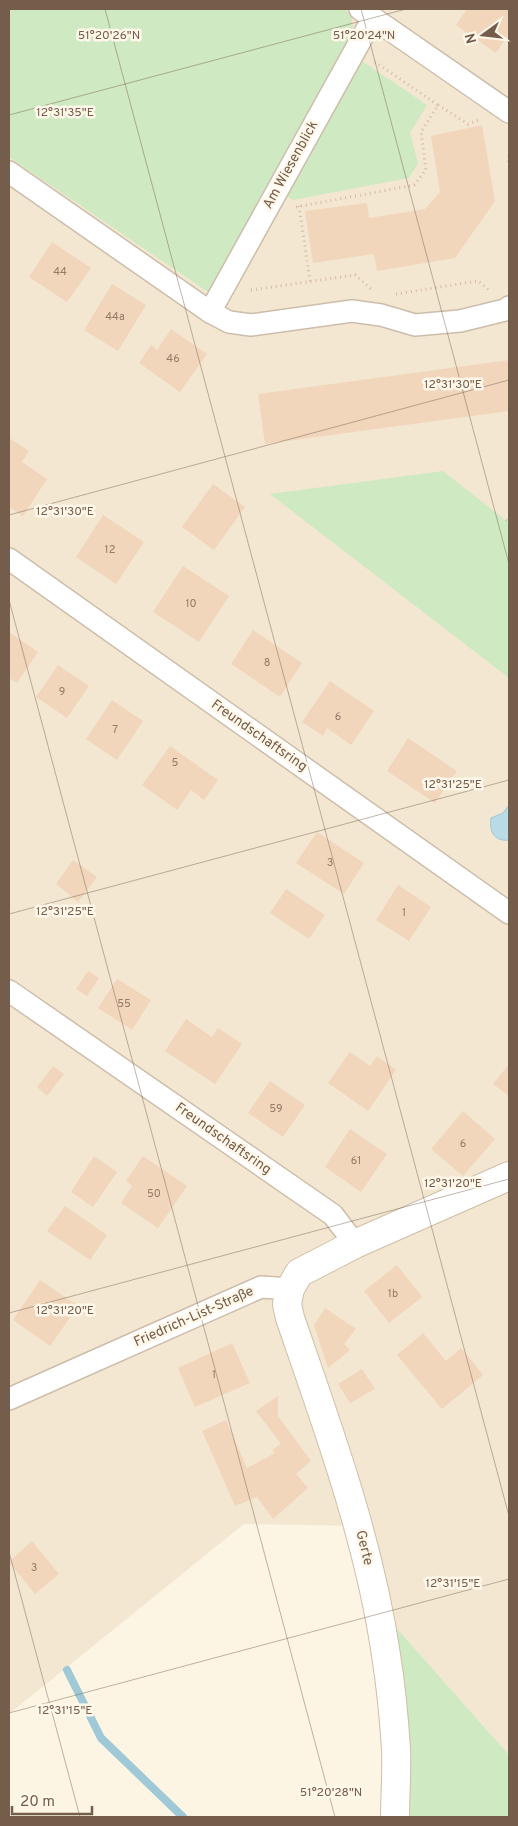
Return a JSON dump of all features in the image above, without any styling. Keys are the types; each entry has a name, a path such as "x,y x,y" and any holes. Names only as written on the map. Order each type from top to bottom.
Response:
{"street":[{"name":"Am Wiesenblick","path":"210,312 355,49 366,13 509,112"},
{"path":"9,172 210,312 229,322 251,325 352,311 381,315 415,325 460,322 505,310 509,307"},
{"name":"Freundschaftsring","path":"9,559 509,913"},
{"name":"Freundschaftsring","path":"9,991 333,1215 355,1244"},
{"path":"290,1289 300,1274 355,1244 509,1176"},
{"name":"Friedrich-List-Straße","path":"9,1399 261,1287 290,1289"},
{"name":"Gerte","path":"290,1289 287,1304 290,1318 357,1520 375,1597 386,1656 396,1750 395,1817"}],"path":[{"path":"272,201 291,208 414,185 426,170 421,132 438,105 355,49"},
{"path":"509,156 509,166"},
{"path":"299,206 310,282"}],"shaded area":[{"path":"9,9 509,9 509,1755 377,1606 358,1526 244,1524 9,1714"}],"green space":[{"path":"9,9 345,9 352,17 353,30 208,292 9,157"},
{"path":"359,59 427,105 410,133 418,163 409,178 293,200 287,196"},
{"path":"443,471 509,523 509,678 270,494"},
{"path":"377,1606 509,1755 509,1817 395,1817"}],"water":[{"path":"509,805 509,840 504,840 494,835 491,827 491,818 503,813"}],"building":[{"path":"467,9 509,10 509,34 496,53 456,25"},
{"path":"482,125 495,201 455,258 377,271 374,254 313,263 305,211 367,203 369,218 425,209 440,192 431,136"},
{"path":"52,242 91,268 67,302 29,277"},
{"path":"112,284 146,305 118,351 84,330"},
{"path":"171,329 207,354 180,392 139,363 151,345 157,350"},
{"path":"509,360 509,411 265,444 258,394"},
{"path":"9,438 29,451 22,462 47,479 23,516 9,507"},
{"path":"213,484 245,507 214,550 182,527"},
{"path":"103,515 144,542 116,584 76,557"},
{"path":"183,566 229,596 199,642 153,612"},
{"path":"253,630 302,663 280,697 231,664"},
{"path":"9,632 38,652 17,683 9,678"},
{"path":"58,665 89,686 67,718 36,697"},
{"path":"330,681 374,711 351,745 327,728 323,736 302,722"},
{"path":"112,700 143,721 117,760 86,739"},
{"path":"408,738 457,771 435,803 387,771"},
{"path":"170,746 218,780 204,800 191,790 177,810 142,785"},
{"path":"317,832 364,863 344,894 296,863"},
{"path":"73,860 97,877 78,902 56,884"},
{"path":"398,885 431,907 409,941 376,920"},
{"path":"286,889 325,915 309,939 270,913"},
{"path":"88,971 99,978 87,996 76,989"},
{"path":"117,979 151,1000 132,1030 98,1008"},
{"path":"186,1019 212,1037 218,1028 242,1044 215,1084 165,1051"},
{"path":"350,1052 370,1066 377,1056 396,1070 368,1111 328,1083"},
{"path":"509,1064 509,1096 493,1084"},
{"path":"53,1066 64,1074 47,1096 37,1087"},
{"path":"270,1081 305,1105 283,1137 248,1113"},
{"path":"463,1111 495,1139 463,1176 431,1149"},
{"path":"350,1129 387,1154 361,1192 325,1167"},
{"path":"94,1156 117,1172 93,1207 71,1192"},
{"path":"143,1156 187,1186 158,1228 121,1203 132,1186 126,1181"},
{"path":"65,1206 107,1235 90,1260 47,1231"},
{"path":"397,1265 422,1297 389,1323 364,1291"},
{"path":"40,1280 78,1306 50,1346 13,1320"},
{"path":"325,1308 356,1329 344,1344 350,1350 328,1368 314,1325"},
{"path":"423,1333 446,1361 461,1348 483,1375 442,1409 397,1355"},
{"path":"232,1343 250,1383 195,1407 178,1368"},
{"path":"362,1369 375,1389 350,1403 338,1384"},
{"path":"278,1396 278,1416 311,1461 296,1474 308,1488 273,1519 257,1497 235,1506 202,1431 226,1420 247,1468 275,1453 272,1450 281,1444 256,1411"},
{"path":"32,1541 59,1574 35,1594 9,1562"}],"waterway":[{"path":"67,1670 101,1738 183,1817"}]}
